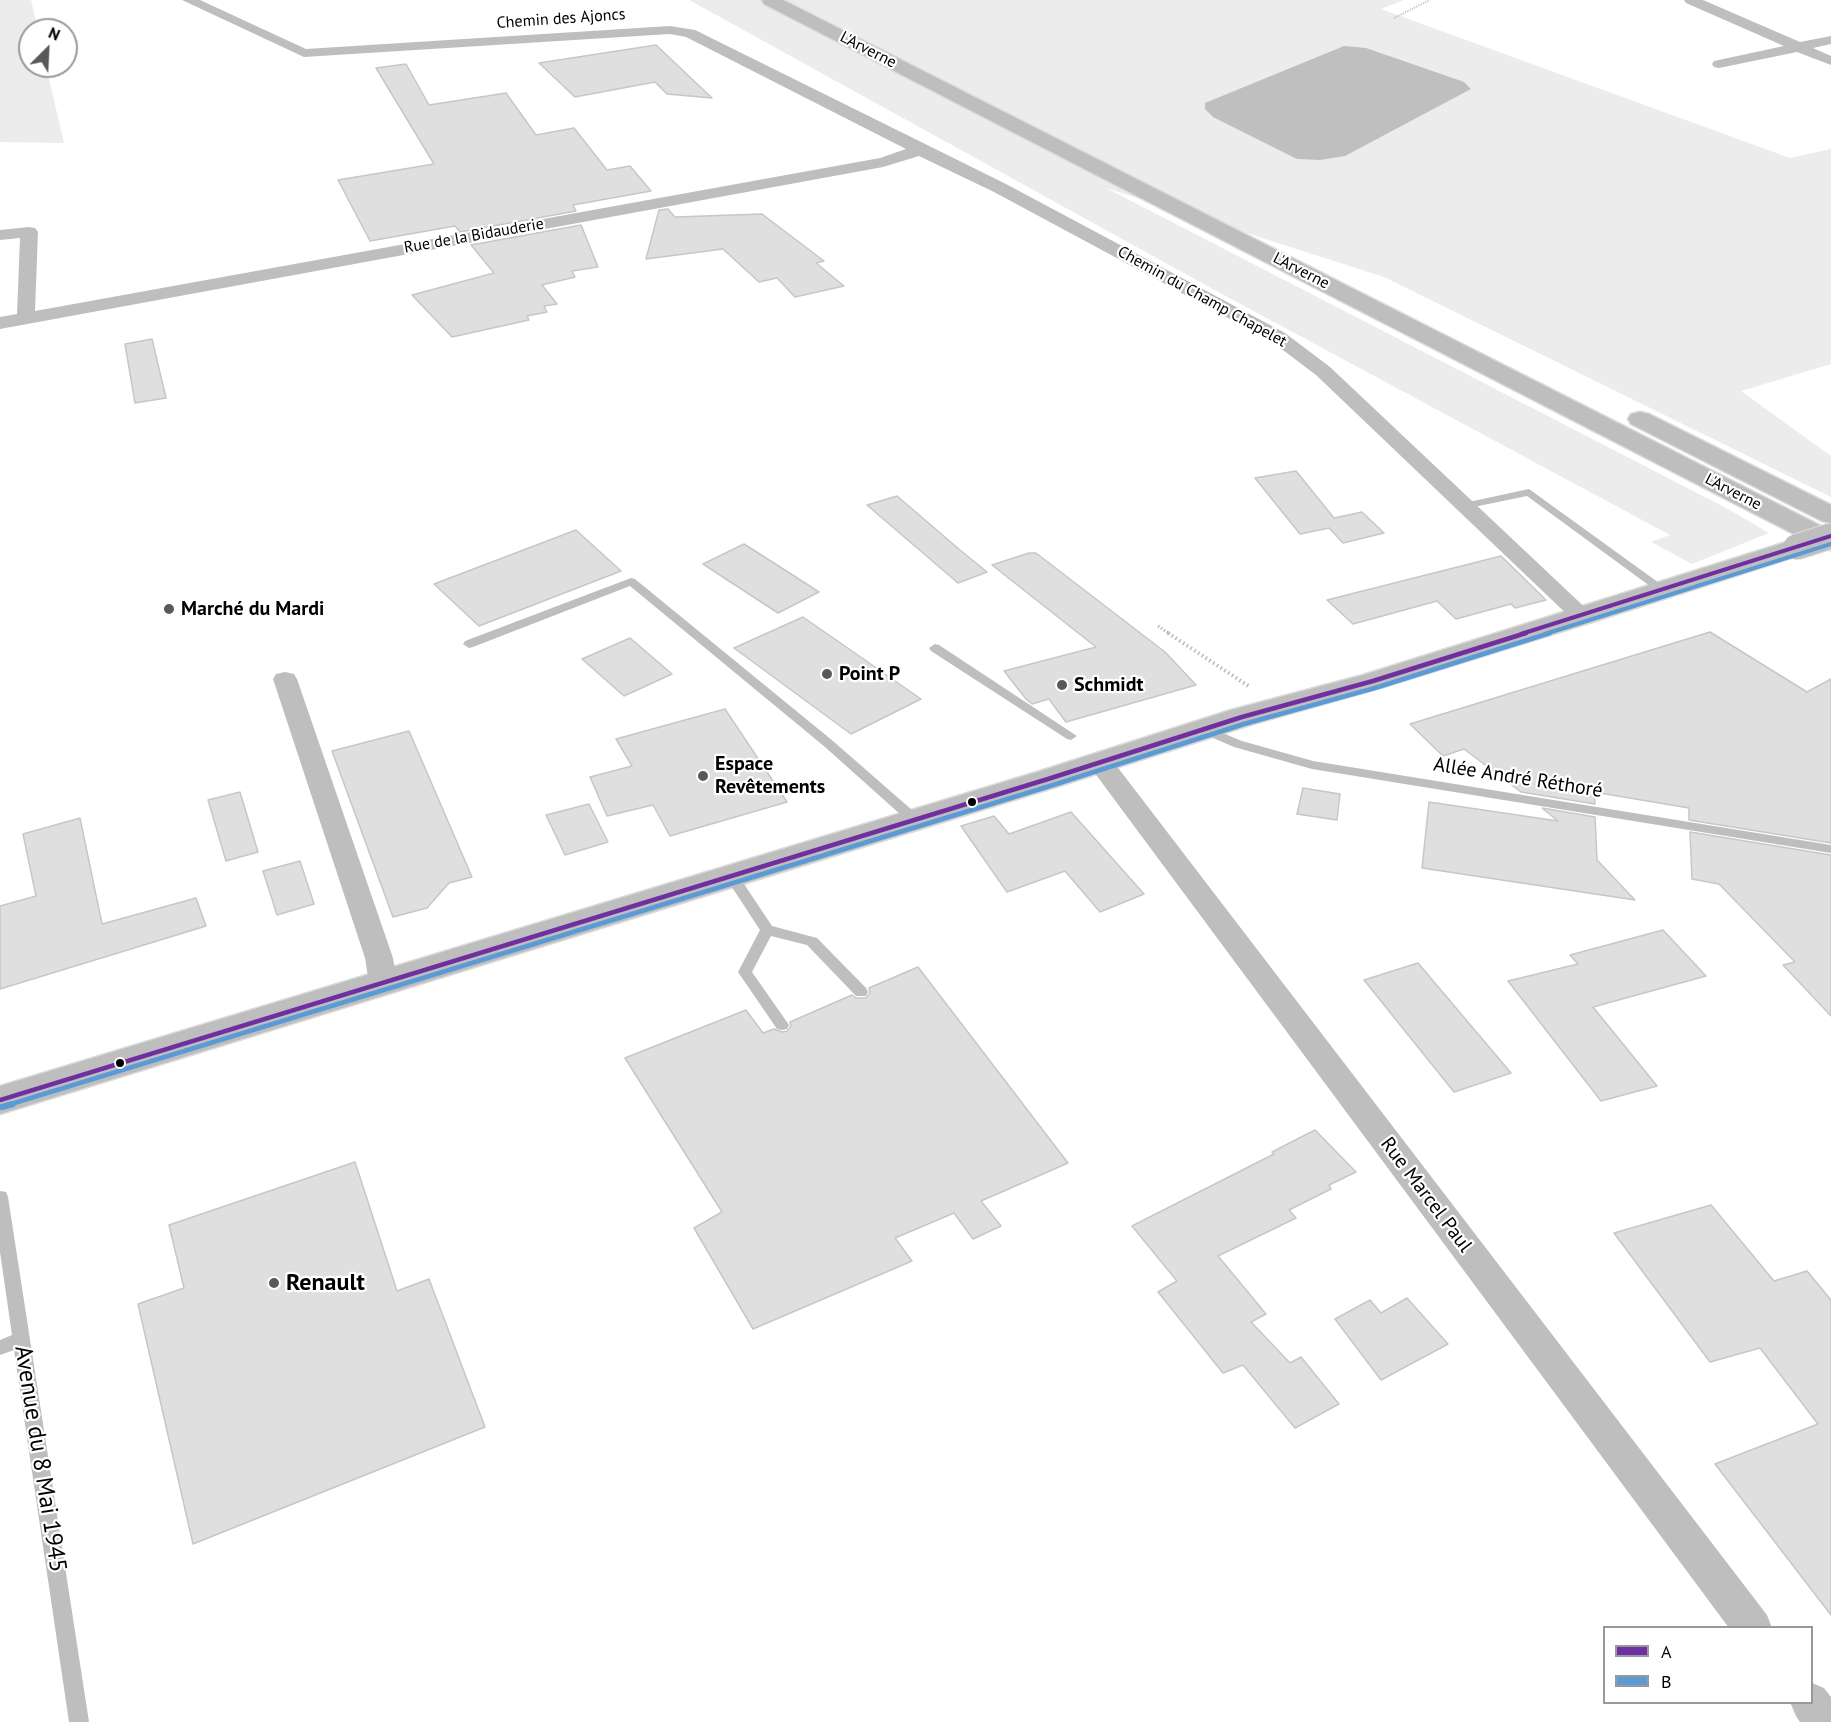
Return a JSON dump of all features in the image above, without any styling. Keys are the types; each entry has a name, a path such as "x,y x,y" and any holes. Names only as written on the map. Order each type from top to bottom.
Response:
{"main road":[{"name":"L'Arverne","path":"770,0 1831,542"},
{"name":"L'Arverne","path":"802,0 1408,303"},
{"name":"L'Arverne","path":"1621,409 1831,515"},
{"path":"0,1100 915,820 1278,706 1373,681 1831,536"}],"street":[{"name":"Chemin des Ajoncs","path":"189,0 304,53 670,30 690,33 920,150"},
{"path":"1691,0 1831,61"},
{"path":"1719,64 1831,40"},
{"name":"Rue de la Bidauderie","path":"0,323 883,162 920,150"},
{"name":"Chemin du Champ Chapelet","path":"920,150 1000,188 1278,337 1323,371 1582,616"},
{"path":"0,236 29,232 26,318"},
{"path":"285,678 379,958 383,983"},
{"name":"Rue Marcel Paul","path":"1100,762 1751,1626"},
{"path":"1812,1704 1825,1722"}],"lane":[{"path":"1464,506 1529,492 1662,590"},
{"path":"469,644 631,581 830,744 915,820"},
{"path":"935,648 1071,736"},
{"name":"Allée André Réthoré","path":"1203,729 1238,744 1312,765 1831,849"},
{"path":"731,875 767,930 812,941 861,992"},
{"path":"767,930 745,972 782,1025"},
{"name":"Avenue du 8 Mai 1945","path":"0,1197 79,1722"},
{"path":"0,1348 22,1339"}],"path":[{"path":"1394,18 1430,0"},
{"path":"1158,626 1278,706"}],"shaded area":[{"path":"0,0 31,0 35,18 18,18 18,78 49,78 64,143 0,142"},
{"path":"689,0 1404,0 1381,9 1790,158 1831,149 1831,364 1741,391 1831,456 1831,497 1384,277 1106,188 1728,509 1769,533 1692,564 1651,542 1670,535 1220,293"},
{"path":"1344,46 1366,48 1464,82 1471,89 1345,156 1320,160 1297,159 1213,117 1205,109 1205,103"}],"building":[{"path":"656,45 712,98 667,94 655,82 575,97 539,63"},
{"path":"406,64 429,105 506,93 536,135 574,128 607,170 630,166 651,191 573,205 576,211 460,232 455,226 370,241 338,180 434,164 376,68"},
{"path":"668,209 675,217 762,214 824,261 816,263 844,286 795,297 777,278 759,282 723,249 646,259 659,210"},
{"path":"581,225 598,267 572,271 575,277 542,285 557,304 544,306 547,312 527,316 529,320 452,337 412,295 494,273 471,245"},
{"path":"152,339 166,398 135,403 125,344"},
{"path":"1296,471 1334,518 1362,512 1384,533 1343,543 1329,528 1300,534 1255,478"},
{"path":"897,496 987,572 958,583 867,505"},
{"path":"576,530 621,571 479,626 434,584"},
{"path":"744,544 819,592 778,613 703,564"},
{"path":"1029,553 1036,553 1165,652 1196,685 1066,722 1049,699 1032,704 1004,671 1096,647 992,565"},
{"path":"1501,556 1546,600 1515,608 1511,604 1456,619 1437,601 1353,624 1327,600"},
{"name":"Point P","path":"803,617 921,699 851,734 734,648"},
{"path":"1710,632 1807,692 1831,679 1831,843 1689,820 1689,808 1594,792 1595,804 1521,792 1464,749 1443,756 1410,724"},
{"path":"630,638 672,674 624,696 582,659"},
{"name":"Espace Revêtements","path":"725,709 787,802 670,836 653,805 607,816 590,777 632,766 616,739"},
{"path":"409,731 472,877 449,883 427,908 393,917 332,751"},
{"path":"1303,788 1340,794 1337,820 1297,814"},
{"path":"240,792 258,852 226,861 208,800"},
{"path":"1429,802 1558,821 1542,808 1595,817 1597,860 1635,900 1422,868"},
{"path":"589,804 608,842 565,855 546,815"},
{"path":"1071,812 1144,894 1100,912 1065,871 1007,892 961,826 994,816 1009,834"},
{"path":"80,818 102,924 196,898 206,926 0,989 0,906 36,896 23,834"},
{"path":"1690,832 1831,855 1831,1016 1783,965 1795,962 1719,884 1692,879"},
{"path":"300,861 314,904 277,915 263,871"},
{"path":"1663,930 1706,976 1593,1007 1657,1086 1601,1101 1508,981 1578,964 1570,955"},
{"path":"1418,963 1511,1073 1454,1092 1364,980"},
{"path":"918,967 1068,1163 981,1201 1001,1226 973,1239 954,1213 895,1238 912,1261 753,1329 694,1228 722,1212 625,1058 746,1010 763,1033 774,1029 787,1031 791,1026 790,1022 852,995 856,998 866,998 870,993 869,988"},
{"path":"1315,1130 1356,1172 1329,1185 1331,1189 1289,1210 1296,1218 1218,1256 1266,1314 1251,1322 1290,1363 1301,1357 1339,1404 1295,1428 1243,1365 1223,1373 1158,1292 1177,1281 1132,1226 1274,1154 1272,1152"},
{"path":"355,1162 397,1291 429,1279 485,1427 193,1544 138,1304 184,1288 169,1225"},
{"path":"1711,1205 1774,1281 1807,1271 1831,1300 1831,1615 1715,1464 1818,1424 1760,1348 1710,1362 1614,1233"},
{"path":"1407,1298 1448,1344 1381,1380 1335,1319 1370,1300 1381,1313"}],"transit line":[{"name":"A","path":"0,1100 1048,779 1242,717 1373,681 1831,536"},
{"name":"B","path":"2,1107 1050,786 1244,724 1375,688 1831,544"}],"place":[{"name":"Marché du Mardi","path":"169,609"},
{"name":"Point P","path":"827,674"},
{"name":"Schmidt","path":"1062,685"},
{"name":"Espace Revêtements","path":"703,776"},
{"name":"Renault","path":"274,1283"}]}
